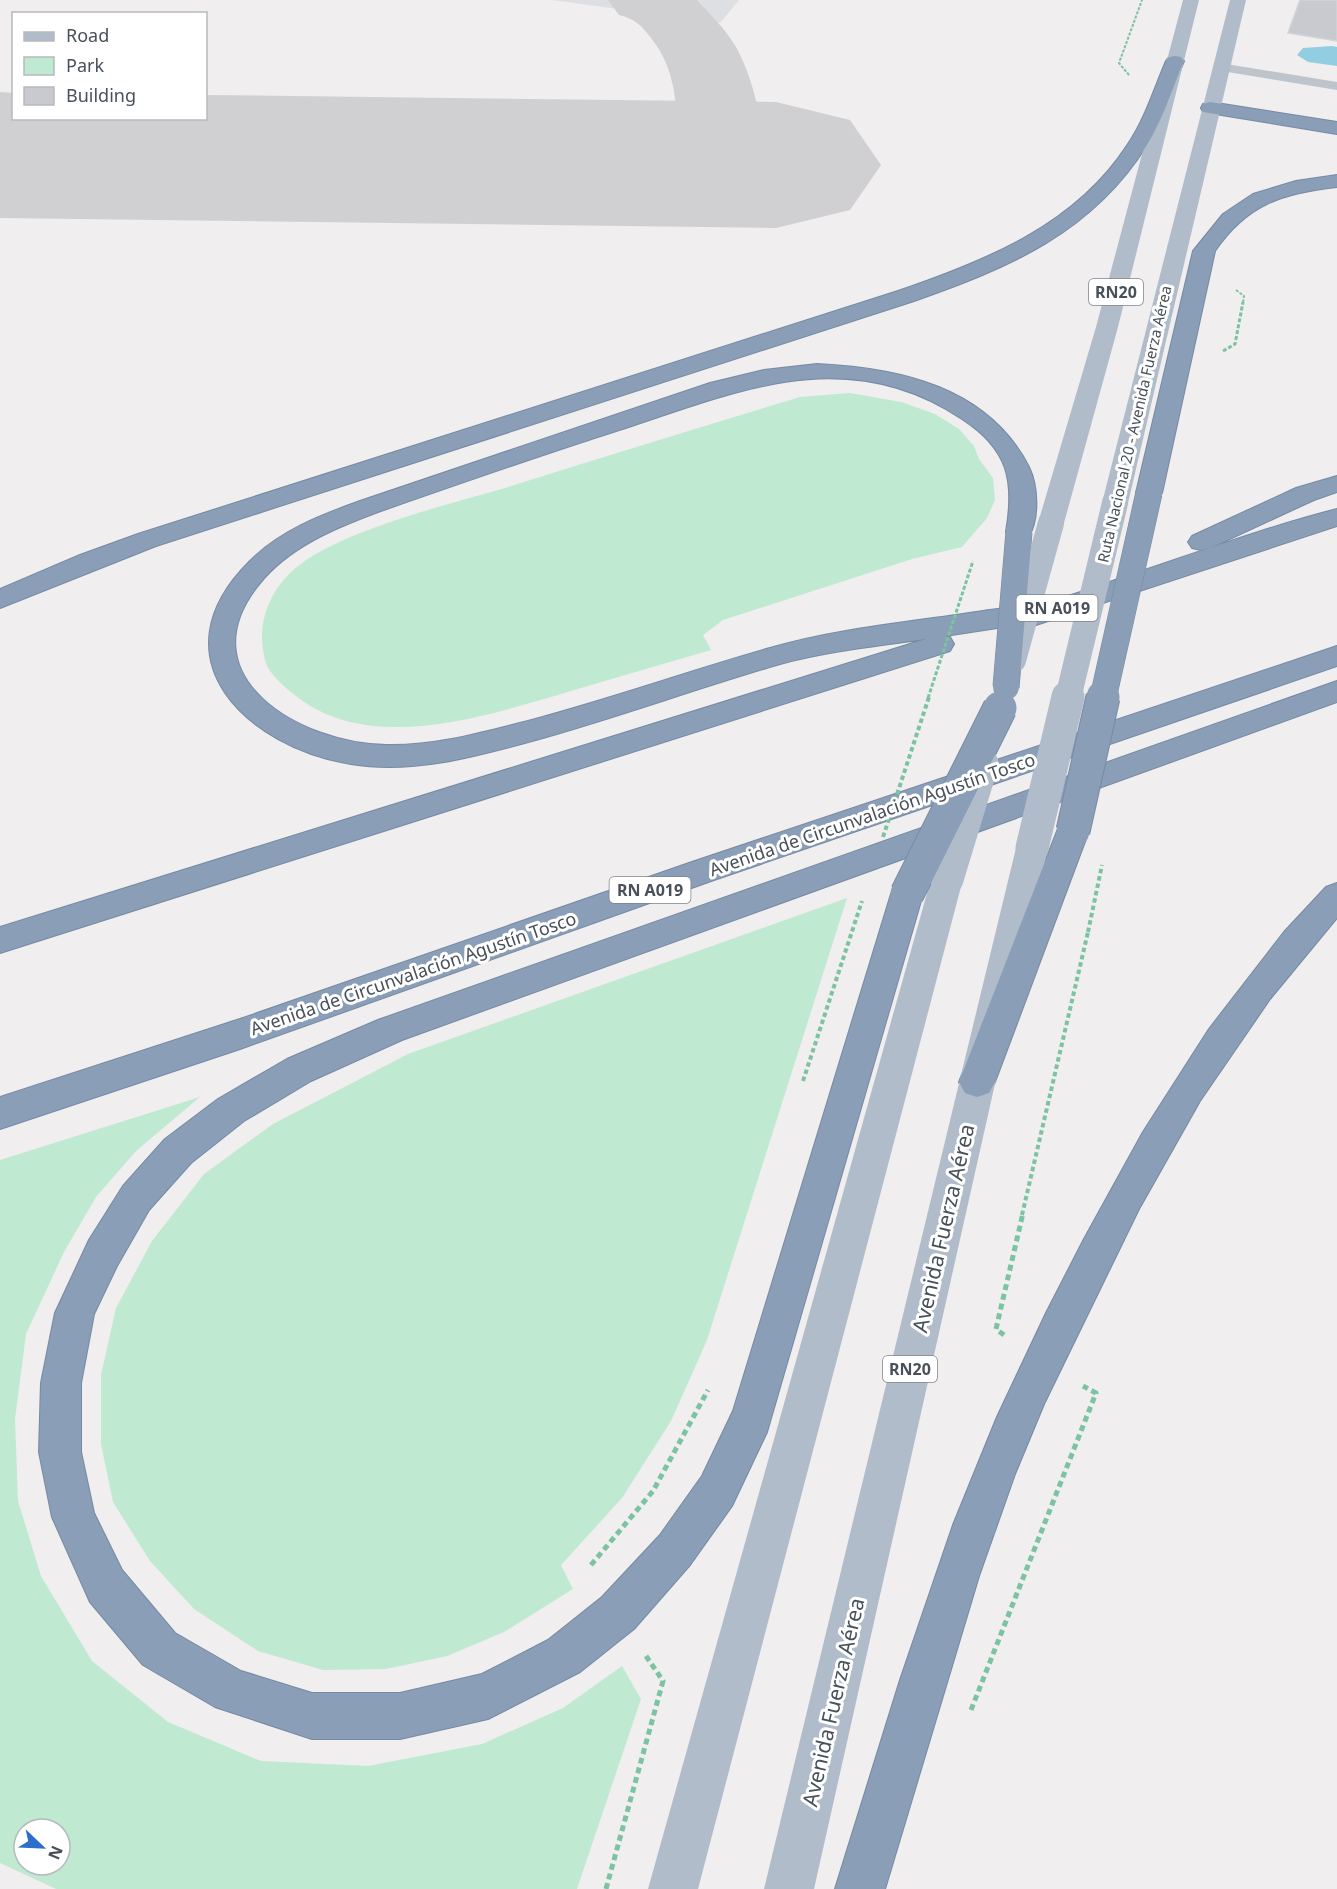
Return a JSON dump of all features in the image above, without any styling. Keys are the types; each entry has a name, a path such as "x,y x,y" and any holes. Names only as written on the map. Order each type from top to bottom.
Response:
{"highway":[{"path":"0,599 89,561 138,544 917,292 994,264 1071,218 1109,184 1139,142 1175,61"},
{"path":"1210,108 1337,128"},
{"path":"977,1082 1073,831 1204,251 1214,234 1228,218 1244,206 1269,194 1302,185 1337,181"},
{"path":"1337,484 1305,494 1058,608 808,647 569,721 473,746 414,755 368,756 323,748 287,732 251,708 231,681 221,649 227,615 243,586 266,559 298,536 347,514 750,380 786,373 827,370 864,374 935,394 966,411 989,428 1006,447 1021,476 1024,503 1019,532 1003,697 907,894 752,1417 717,1491 675,1550 618,1613 564,1656 488,1696 400,1716 312,1716 231,1691 159,1649 106,1586 73,1517 60,1452 61,1383 75,1313 103,1252 136,1198 178,1151 231,1110 299,1070 390,1030 1337,692"},
{"name":"RN A019","path":"0,940 1058,608 1337,517"},
{"name":"Avenida de Circunvalación Agustín Tosco","path":"0,1113 240,1034 703,871 1337,656"},
{"path":"860,1889 943,1619 994,1474 1042,1364 1096,1252 1169,1120 1242,1011 1318,916 1337,896"}],"main road":[{"name":"RN20","path":"673,1889 947,879 1003,697 1107,327 1191,0"},
{"name":"Ruta Nacional 20 - Avenida Fuerza Aérea","path":"1032,848 1238,0"},
{"name":"Avenida Fuerza Aérea","path":"789,1889 1032,848"}],"lane":[{"path":"1220,67 1337,86"}],"path":[{"path":"880,846 976,554"},
{"path":"803,1081 866,890"}],"shaded area":[{"path":"552,0 739,0 720,23"}],"green space":[{"path":"850,393 901,402 935,414 959,429 974,446 979,459 993,478 995,500 987,518 962,547 912,559 723,620 703,635 711,650 538,701 468,719 431,725 395,727 359,724 326,714 296,696 268,668 262,639 265,616 273,594 288,575 306,560 331,546 359,533 421,512 800,397"},
{"path":"847,898 707,1340 671,1421 622,1498 561,1565 573,1589 504,1632 447,1656 386,1669 323,1670 258,1651 194,1609 150,1561 113,1502 101,1444 101,1375 116,1308 152,1241 204,1174 273,1124 408,1054"},
{"path":"200,1097 136,1151 96,1197 64,1252 26,1334 15,1419 18,1501 41,1576 92,1661 168,1722 261,1761 368,1766 482,1744 563,1708 622,1666 641,1699 577,1889 56,1889 30,1877 72,1877 72,1817 12,1817 12,1869 0,1863 0,1160"}],"water":[{"path":"1337,47 1337,66 1308,62 1297,55 1303,48"}],"building":[{"path":"1300,0 1337,0 1337,41 1288,33"}],"taxiway":[{"path":"644,0 658,3 665,8 698,47 712,79 727,164"}],"runway":[{"path":"0,155 776,165"}]}
